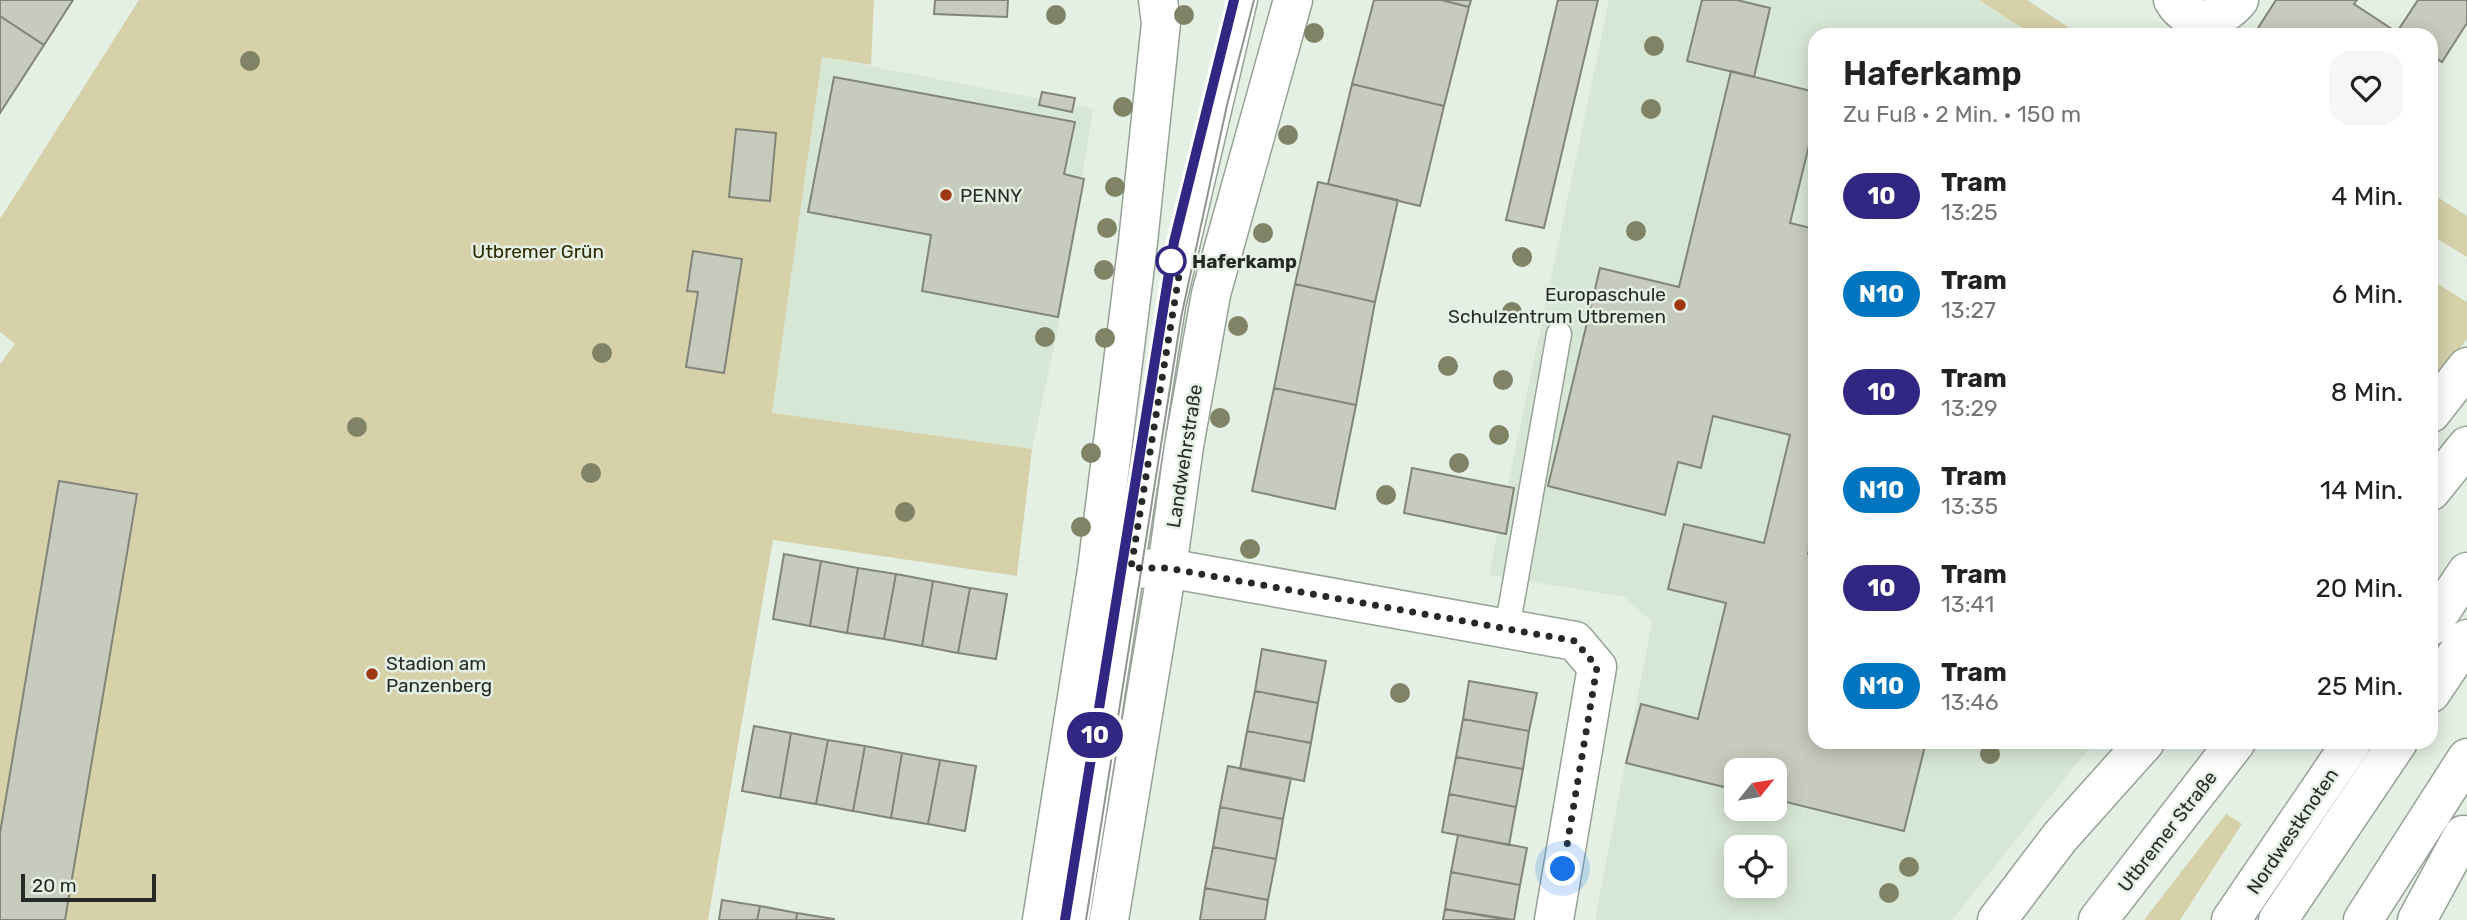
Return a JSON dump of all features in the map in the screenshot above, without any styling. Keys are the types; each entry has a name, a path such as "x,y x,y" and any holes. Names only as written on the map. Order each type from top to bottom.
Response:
{"main road":[{"name":"Landwehrstraße","path":"1110,920 1132,568 1138,242 1161,23 1158,0"},
{"name":"Landwehrstraße","path":"1042,920 1132,568 1184,446 1211,294 1293,0"},
{"path":"2173,0 2185,14 2200,20 2216,19 2230,11 2238,0"},
{"path":"2438,403 2467,367"},
{"path":"1132,568 1575,641 1597,667 1554,920"},
{"path":"2438,616 2467,572"},
{"path":"2438,682 2467,639"},
{"path":"1997,920 2060,837 2139,749"},
{"name":"Utbremer Straße","path":"2098,920 2231,749"},
{"name":"Nordwestknoten","path":"2231,920 2347,749"},
{"name":"Nordwestknoten","path":"2278,920 2393,749"},
{"path":"2363,920 2467,758"},
{"path":"2417,920 2466,834"}],"lane":[{"path":"1077,920 1172,306 1245,0"},
{"path":"1507,629 1559,334"}],"shaded area":[{"name":"Europaschule Schulzentrum Utbremen","path":"1609,0 1979,0 2022,28 1808,28 1808,749 2088,749 1952,920 1595,920 1652,622 1624,597 1489,575"},
{"path":"822,57 1093,109 1058,329 1032,449 772,414"}],"green space":[{"name":"Utbremer Grün","path":"139,0 874,0 871,65 822,57 772,413 1032,449 1017,576 773,540 708,920 0,920 0,364 15,344 0,332 0,219"},
{"path":"1979,0 2027,0 2069,28 2022,28"},
{"path":"2438,197 2467,216 2467,257 2438,239"},
{"path":"2438,284 2467,302 2467,339 2438,375"},
{"path":"2226,814 2242,824 2180,920 2144,920"}],"building":[{"path":"0,0 73,0 44,45 0,16"},
{"path":"935,0 1008,0 1007,17 934,14"},
{"path":"1374,0 1441,0 1469,7 1444,106 1352,84"},
{"path":"1441,0 1471,0 1469,7"},
{"path":"1558,0 1598,0 1544,228 1506,220"},
{"path":"1702,0 1737,0 1770,8 1754,77 1687,61"},
{"path":"2276,0 2357,0 2354,4 2390,28 2258,28"},
{"path":"2418,0 2467,0 2467,23 2442,62 2438,59 2438,28 2400,28"},
{"path":"0,16 44,45 0,113"},
{"path":"1731,71 1808,90 1808,150 1790,223 1808,227 1808,749 1924,749 1904,831 1787,802 1787,758 1724,758 1724,787 1626,763 1641,704 1698,719 1726,603 1668,589 1684,524 1764,543 1790,435 1713,416 1701,468 1678,462 1665,515 1548,486 1600,268 1679,287"},
{"name":"PENNY","path":"834,77 1075,122 1064,174 1084,179 1058,317 922,291 931,235 808,212"},
{"path":"1352,84 1444,106 1420,206 1328,184"},
{"path":"1042,92 1075,98 1072,112 1039,105"},
{"path":"736,129 776,133 770,201 729,197"},
{"path":"1318,182 1398,200 1375,302 1295,284"},
{"path":"693,251 742,259 724,373 686,367 698,292 687,291"},
{"path":"1295,284 1375,302 1356,405 1274,388"},
{"path":"1274,388 1356,405 1335,509 1252,491"},
{"path":"1412,468 1514,488 1506,534 1404,513"},
{"path":"59,481 137,494 65,920 0,920 0,833"},
{"path":"784,554 821,561 810,626 773,619"},
{"path":"821,561 858,568 847,633 810,626"},
{"path":"858,568 896,574 884,639 847,633"},
{"path":"896,574 933,581 922,646 884,639"},
{"path":"933,581 970,588 958,653 922,646"},
{"path":"970,588 1007,594 996,659 958,653"},
{"path":"1262,649 1326,661 1318,703 1255,691"},
{"path":"1469,681 1537,693 1529,731 1463,719"},
{"path":"1255,691 1318,703 1311,743 1247,731"},
{"path":"1463,719 1529,731 1523,769 1456,757"},
{"path":"754,726 791,733 780,798 742,791"},
{"path":"1247,731 1311,743 1304,781 1240,769"},
{"path":"791,733 828,740 816,804 780,798"},
{"path":"828,740 865,746 853,811 816,804"},
{"path":"865,746 902,753 891,818 853,811"},
{"path":"902,753 940,760 928,824 891,818"},
{"path":"1456,757 1523,769 1516,807 1449,794"},
{"path":"940,760 976,766 965,831 928,824"},
{"path":"1228,766 1291,778 1283,819 1220,807"},
{"path":"1449,794 1516,807 1509,845 1442,832"},
{"path":"1220,807 1283,819 1276,859 1213,847"},
{"path":"1458,835 1527,848 1520,885 1451,872"},
{"path":"1213,847 1276,859 1268,900 1205,888"},
{"path":"1451,872 1520,885 1514,920 1445,909"},
{"path":"1205,888 1268,900 1265,920 1200,920"},
{"path":"722,900 760,906 757,920 719,920"},
{"path":"760,906 797,913 796,920 757,920"},
{"path":"1445,909 1508,920 1443,920"},
{"path":"797,913 834,919 834,920 796,920"}],"tram line":[{"path":"1065,920 1174,241 1234,0"},
{"name":"10","path":"1065,920 1174,242 1234,0"},
{"path":"1086,920 1181,318 1227,105 1254,0"}],"place":[{"name":"PENNY","path":"946,195"},
{"name":"Haferkamp","path":"1171,261"},
{"name":"Europaschule Schulzentrum Utbremen","path":"1680,305"},
{"name":"Stadion am Panzenberg","path":"372,674"}],"route":[{"path":"1171,261 1181,263 1131,568 1167,568 1575,641 1597,667 1563,869"}]}
